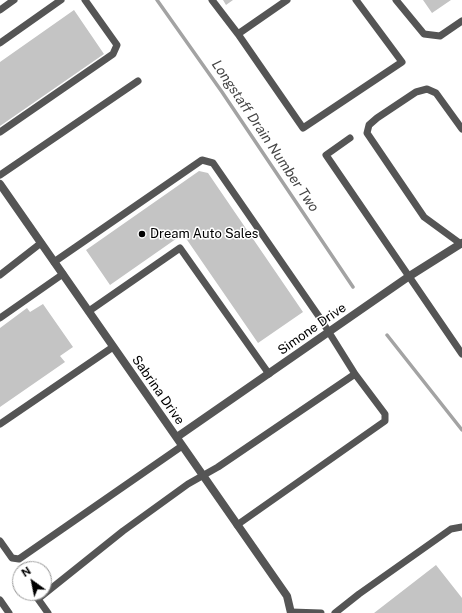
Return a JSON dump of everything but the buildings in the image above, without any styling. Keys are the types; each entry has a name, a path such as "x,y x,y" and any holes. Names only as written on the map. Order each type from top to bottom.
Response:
{"street":[{"name":"Sabrina Drive","path":"0,184 287,596 291,612"},
{"name":"Simone Drive","path":"177,437 408,277 462,243"}],"lane":[{"path":"0,10 14,0"},
{"path":"0,43 61,0"},
{"path":"0,132 113,54 117,45 88,2 85,0"},
{"path":"212,0 238,34 303,128 402,62 356,0"},
{"path":"238,34 287,0"},
{"path":"396,0 424,34 440,36 462,21"},
{"path":"0,175 138,81"},
{"path":"462,129 436,93 427,89 416,92 377,118 369,125 367,133 419,212 462,243"},
{"path":"350,138 326,155 462,354"},
{"path":"54,262 202,160 213,163 355,374 385,414 385,421 237,525"},
{"path":"0,276 41,243"},
{"path":"88,311 180,248 269,374"},
{"path":"0,318 63,274"},
{"path":"0,424 113,346"},
{"path":"48,613 38,599 123,531 188,484 203,476 355,374"},
{"path":"0,541 12,558 18,559 182,446"},
{"path":"335,613 451,529 462,527"},
{"path":"0,600 9,613"},
{"path":"291,612 321,613"}],"waterway":[{"name":"Longstaff Drain Number Two","path":"157,0 222,92 353,287"},
{"name":"Longstaff Drain Number Two","path":"387,335 462,430"}],"place":[{"name":"Dream Auto Sales","path":"142,234"}]}
